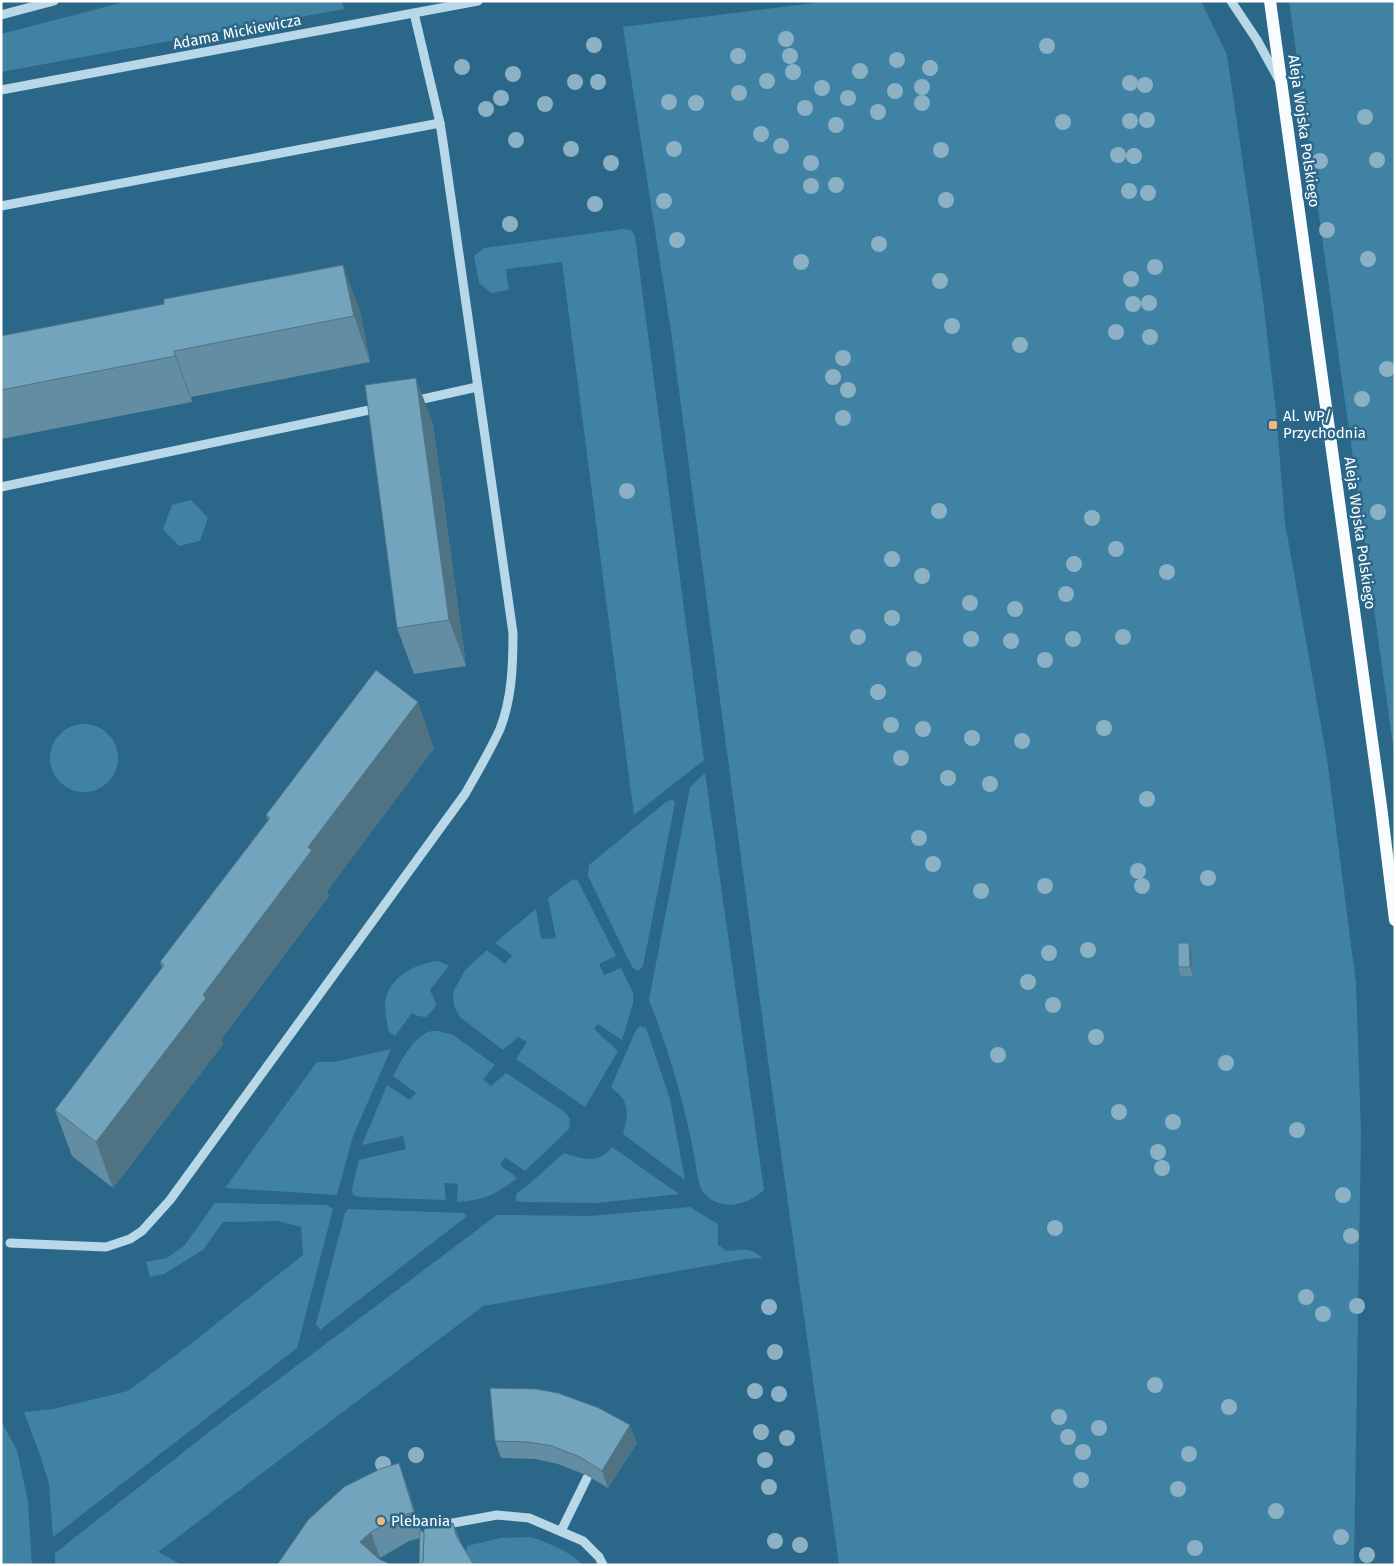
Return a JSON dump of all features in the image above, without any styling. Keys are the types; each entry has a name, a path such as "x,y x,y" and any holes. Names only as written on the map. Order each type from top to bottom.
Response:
{"main road":[{"name":"Aleja Wojska Polskiego","path":"1270,1 1395,920"}],"street":[{"path":"1,15 54,1"},
{"name":"Adama Mickiewicza","path":"1,90 478,1"},
{"path":"1231,1 1257,40 1282,86"},
{"path":"10,1243 106,1247 130,1239 151,1223 170,1200 465,794 500,728 512,678 512,633 440,123 414,13"},
{"path":"1,206 440,123"},
{"path":"1,487 477,387"},
{"path":"561,1531 587,1478"},
{"path":"442,1525 497,1515 529,1518 583,1541 599,1557 603,1565"}],"shaded area":[{"path":"128,1 342,1 344,9 1,72 1,34"},
{"path":"829,1 1201,1 1227,55 1263,300 1276,412 1285,523 1327,759 1356,983 1361,1132 1354,1565 839,1565 768,1061 672,338 623,27"},
{"path":"1289,1 1395,1 1395,759"},
{"path":"623,229 631,230 635,236 704,760 634,815 562,262 506,269 509,290 491,293 479,283 474,256 484,248"},
{"path":"191,500 208,518 200,541 179,546 163,529 172,505"},
{"path":"84,724 97,727 108,734 115,745 118,758 115,771 108,782 97,789 84,792 71,789 60,782 53,771 50,758 53,745 60,734 71,727"},
{"path":"705,773 764,1190 749,1200 733,1204 717,1202 701,1189 681,1096 649,1000 690,787"},
{"path":"672,799 675,803 643,966 638,971 632,967 588,876 589,865"},
{"path":"573,879 578,881 616,956 599,964 604,975 621,968 633,993 633,1003 622,1040 598,1024 594,1029 618,1051 585,1107 516,1059 527,1042 518,1037 503,1050 460,1017 454,1006 453,992 465,970 487,950 505,964 512,955 495,943 536,909 541,939 556,938 548,898"},
{"path":"439,961 449,966 430,990 436,1004 433,1010 426,1017 412,1013 395,1036 389,1032 385,1011 387,995 391,987 397,979 412,969 430,962"},
{"path":"640,1026 646,1028 670,1099 685,1180 623,1134 627,1113 625,1103 611,1087 636,1030"},
{"path":"438,1031 453,1035 495,1065 483,1080 491,1086 506,1073 565,1112 570,1119 569,1129 525,1171 505,1157 500,1165 517,1178 489,1196 457,1202 458,1184 444,1183 446,1200 359,1197 353,1195 352,1189 359,1160 406,1149 403,1136 362,1145 387,1085 410,1100 416,1093 393,1076 399,1064 416,1041 427,1032"},
{"path":"391,1049 353,1136 337,1195 225,1188 317,1062 334,1062"},
{"path":"612,1147 679,1194 598,1203 516,1201 516,1194 564,1153 594,1159 604,1155"},
{"path":"215,1203 327,1205 333,1209 297,1348 53,1537 49,1483 24,1412 53,1409 128,1391 303,1255 301,1227 278,1221 223,1222 203,1250 164,1274 150,1277 146,1262 167,1258 184,1246"},
{"path":"690,1207 718,1224 718,1245 727,1251 742,1250 754,1252 762,1258 745,1259 483,1306 158,1552 182,1565 55,1565 55,1553 227,1418 497,1215 591,1216"},
{"path":"348,1209 463,1213 467,1216 320,1330 316,1324 345,1213"},
{"path":"1,1421 17,1450 28,1502 32,1565 1,1565"},
{"path":"531,1537 565,1551 583,1565 467,1565 465,1556 467,1546 501,1538"}],"building":[{"path":"343,265 354,316 174,351 175,356 1,390 1,336 164,304 164,299"},
{"path":"416,378 449,620 397,628 365,385"},
{"path":"376,670 418,702 308,847 312,850 203,995 206,998 96,1142 55,1110 164,965 160,962 270,818 266,815"},
{"path":"1178,943 1189,943 1190,967 1178,967"},
{"path":"490,1388 536,1389 558,1393 599,1408 630,1425 602,1471 580,1457 552,1446 528,1442 495,1441"},
{"path":"399,1463 414,1512 400,1516 371,1532 360,1542 379,1559 392,1565 277,1565 308,1520 344,1487 380,1469"},
{"path":"453,1523 456,1535 472,1562 476,1565 421,1565 423,1560 424,1529"},
{"path":"420,1530 424,1533 423,1560 421,1565 419,1565"}],"place":[{"name":"Al. WP/ Przychodnia","path":"1273,425"},
{"name":"Plebania","path":"381,1521"}]}
